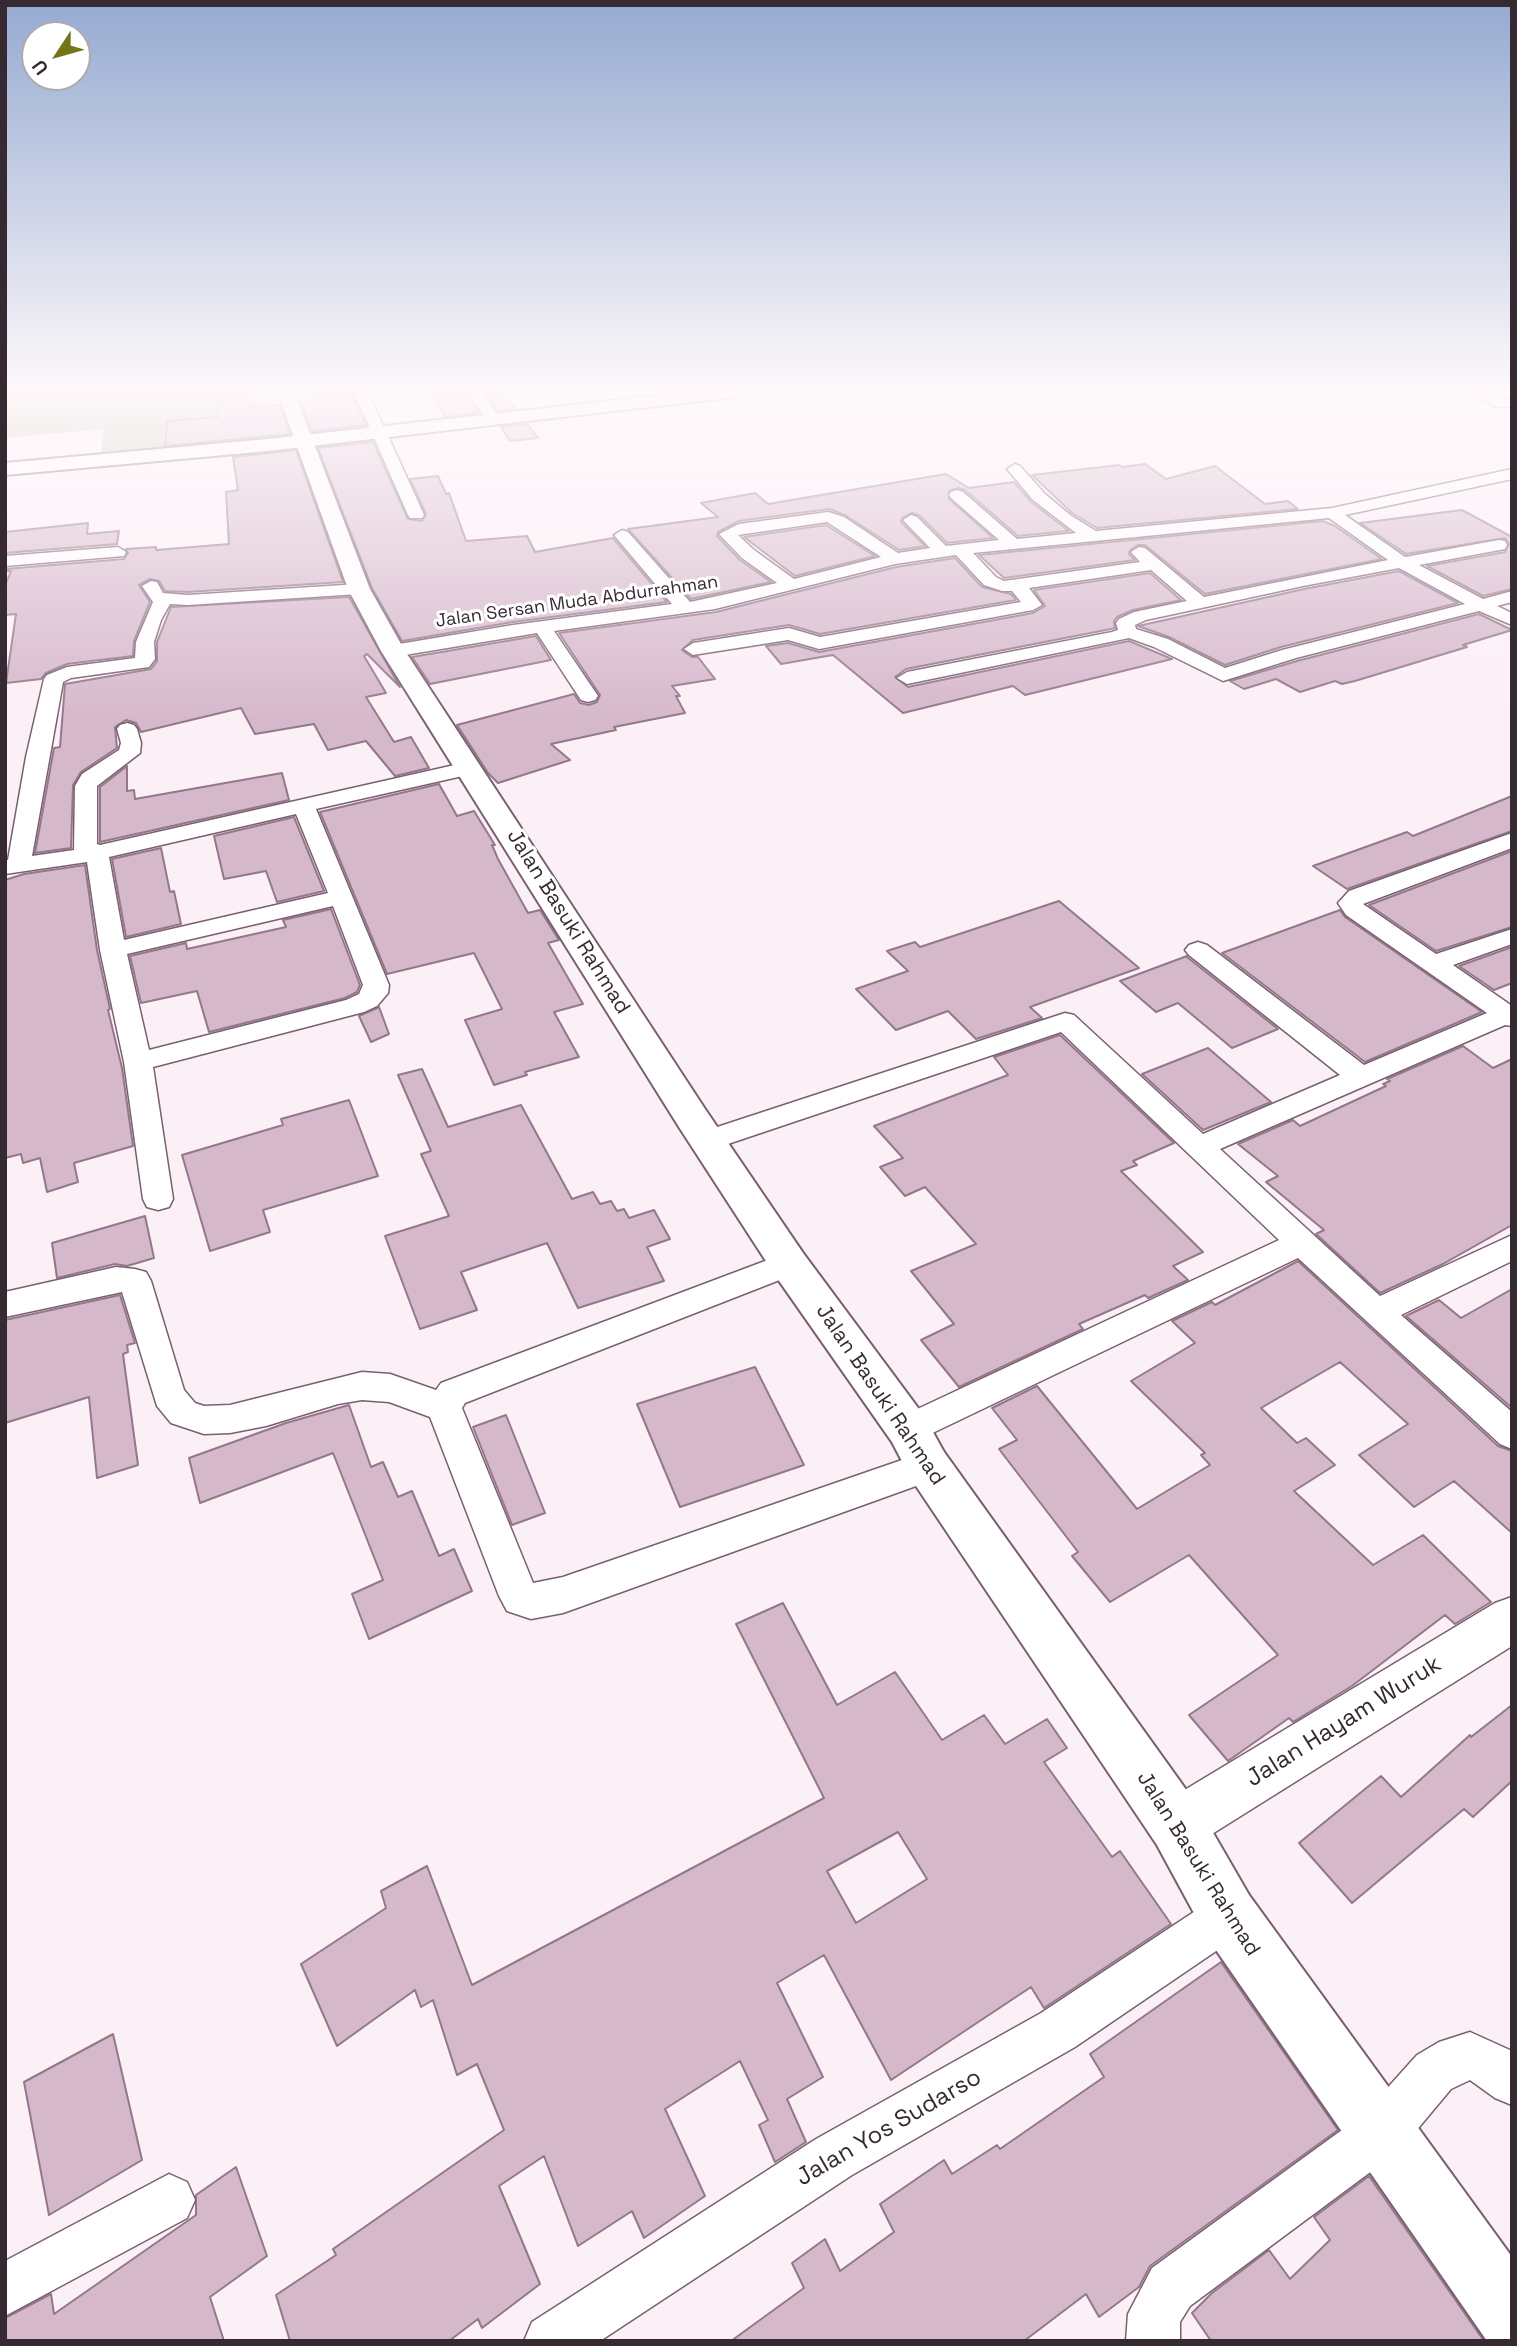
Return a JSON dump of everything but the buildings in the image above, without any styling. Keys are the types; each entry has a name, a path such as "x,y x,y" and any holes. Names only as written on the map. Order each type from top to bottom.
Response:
{"main road":[{"name":"Jalan Basuki Rahmad","path":"326,501 357,601 393,650 789,1264 1177,1825 1228,1916 1512,2316"}],"street":[{"path":"410,501 416,515"},
{"path":"965,501 1013,543"},
{"path":"1044,501 1091,535"},
{"name":"Jalan Sersan Muda Abdurrahman","path":"393,650 542,627 686,609 895,559 951,550 1332,513 1385,501"},
{"path":"1332,513 1404,564 1512,620"},
{"path":"790,584 748,554 727,534 739,529 828,517 838,520 895,559"},
{"path":"911,520 993,584 1017,585 1153,565"},
{"path":"1116,532 1201,603"},
{"path":"622,535 686,609"},
{"path":"1128,632 1125,623 1133,618 1499,545"},
{"path":"6,564 118,552"},
{"path":"693,649 780,634 796,634 803,640 819,643 1033,605 1017,585"},
{"path":"357,601 219,599 158,591 142,663 67,673 54,679 12,866 91,853 468,768"},
{"path":"906,678 1117,637 1128,632 1151,639 1223,676 1289,654 1512,596"},
{"path":"542,627 588,696"},
{"path":"127,729 131,743 129,754 90,779 86,786 91,853 138,1062 158,1199"},
{"path":"138,1062 355,1006 375,993 376,985 303,804"},
{"path":"1509,1016 1355,910 1350,903 1357,896 1512,841"},
{"path":"113,950 342,897"},
{"path":"1435,964 1512,936"},
{"path":"1198,950 1362,1078"},
{"path":"1199,1147 1509,1016"},
{"path":"709,1140 1065,1021 1376,1312 1512,1434"},
{"path":"5,1305 108,1280 125,1278 135,1281 169,1396 183,1413 204,1420 230,1419 266,1412 338,1390 362,1386 390,1388 444,1407 513,1584 521,1598 531,1601 562,1595 918,1448 1303,1242"},
{"path":"1376,1312 1512,1247"},
{"path":"444,1407 453,1393 789,1264"},
{"name":"Jalan Hayam Wuruk","path":"1177,1825 1512,1619"},
{"name":"Jalan Yos Sudarso","path":"551,2341 834,2157 1058,2030 1228,1916"},
{"path":"1153,2341 1155,2314 1171,2287 1382,2132 1434,2071 1456,2059 1470,2056 1489,2063 1512,2081"},
{"path":"5,2290 169,2200"}]}
